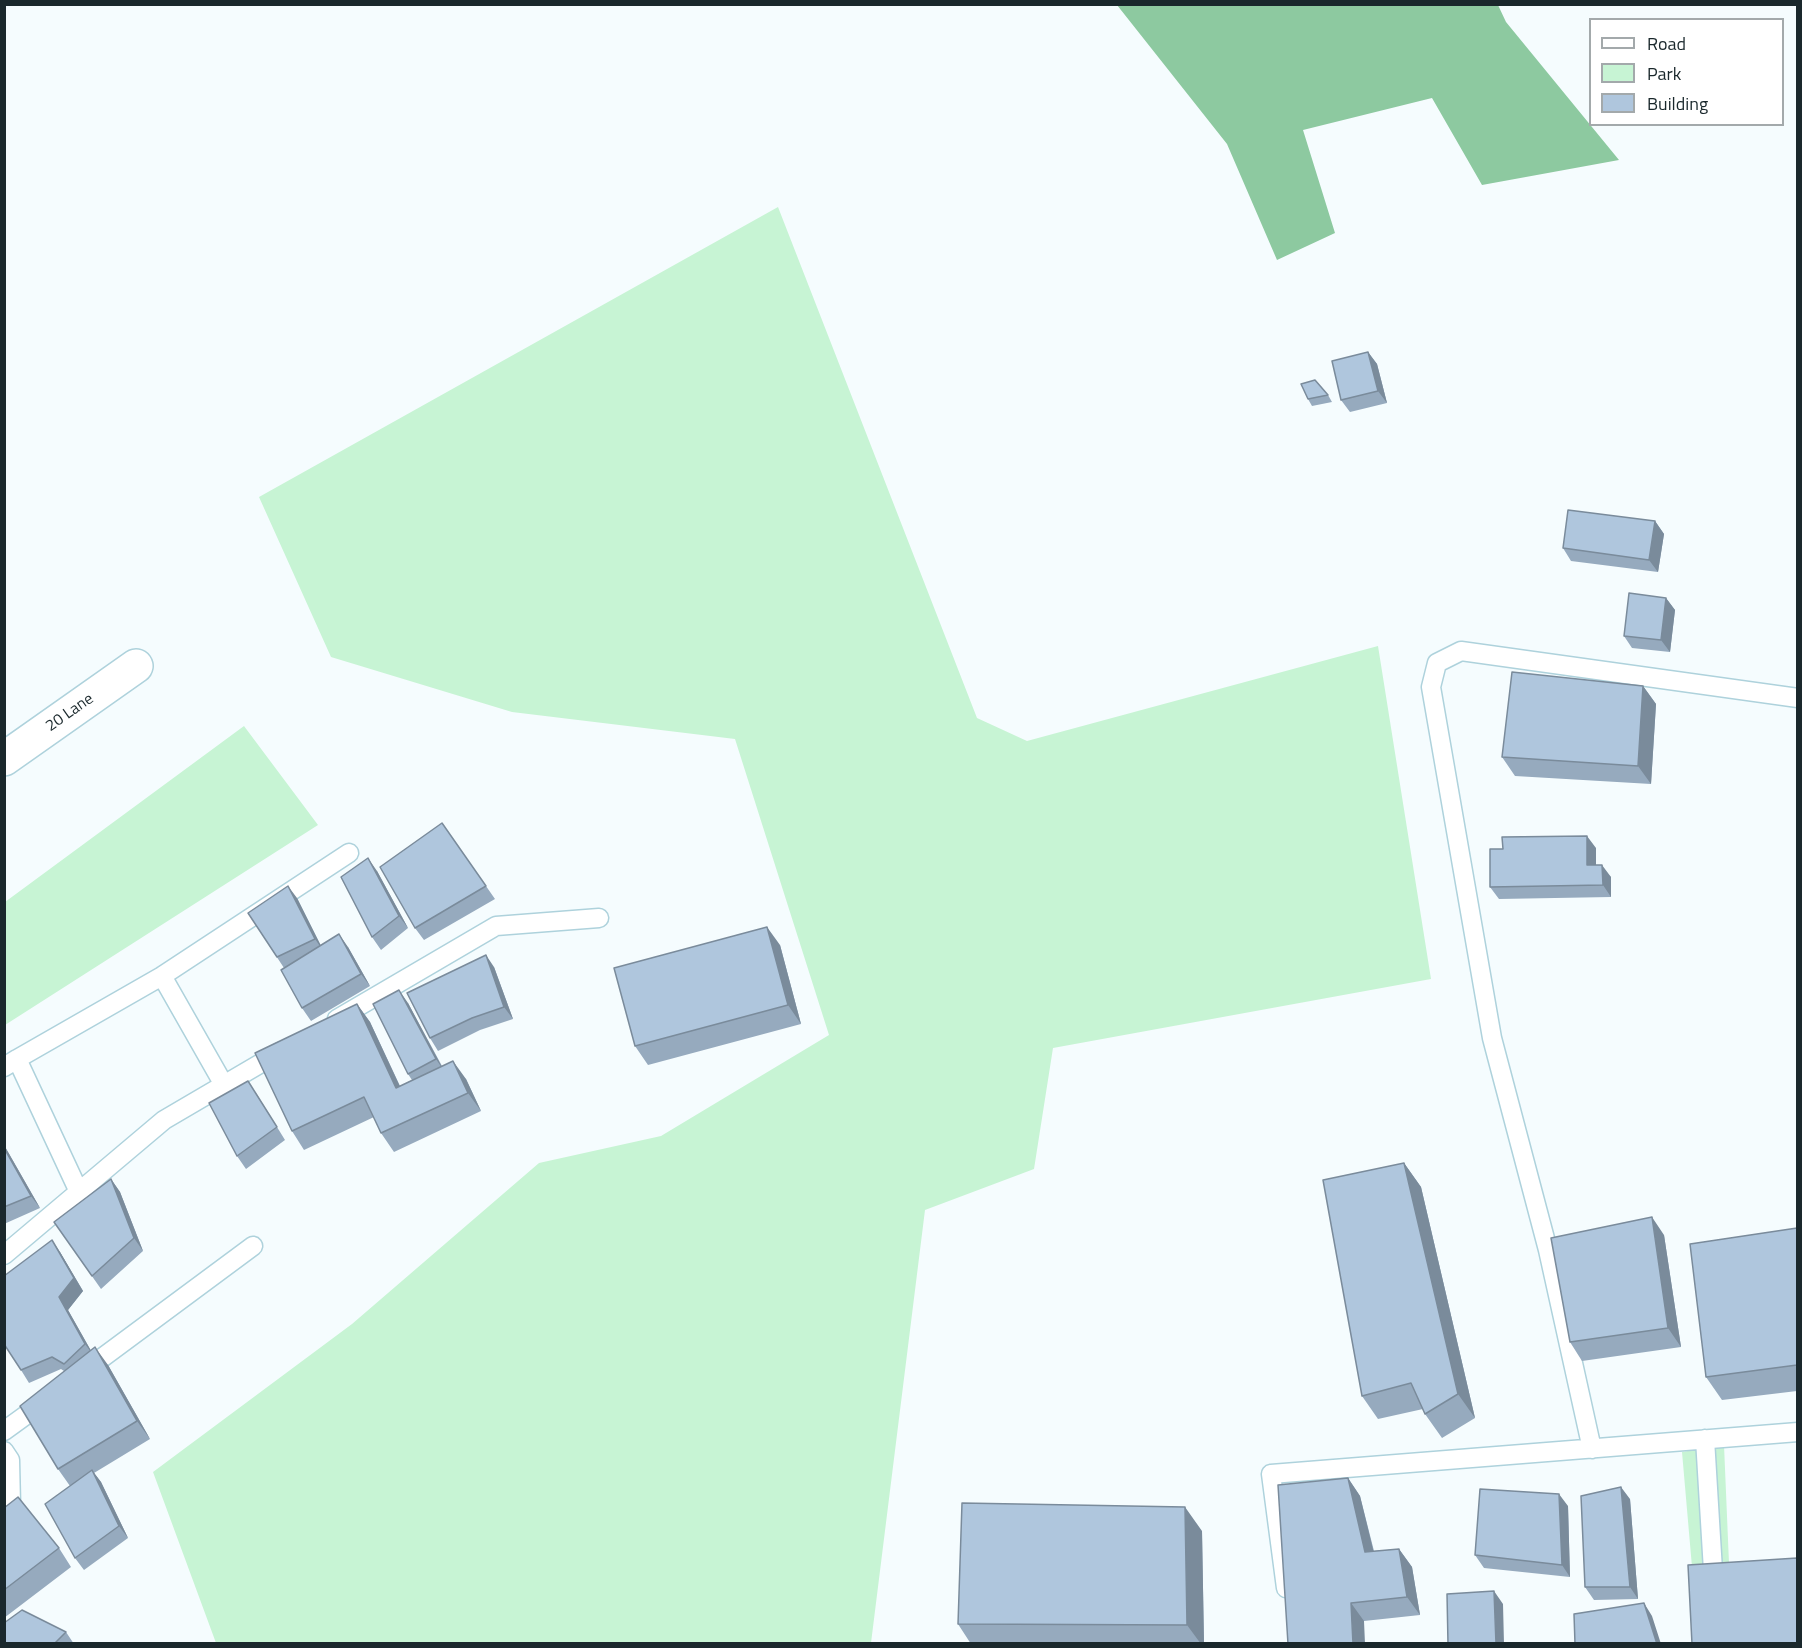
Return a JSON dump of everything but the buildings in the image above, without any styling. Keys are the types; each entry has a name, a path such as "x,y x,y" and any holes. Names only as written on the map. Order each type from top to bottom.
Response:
{"street":[{"name":"20 Lane","path":"4,759 136,666"}],"lane":[{"path":"1592,1449 1548,1250 1492,1038 1431,687 1437,663 1461,651 1797,698"},
{"path":"79,1192 11,1063 162,976 349,853"},
{"path":"325,1026 496,926 599,918"},
{"path":"162,976 225,1084"},
{"path":"4,1255 164,1120 295,1043"},
{"path":"4,1431 253,1246"},
{"path":"1288,1601 1271,1474 1797,1432"},
{"path":"1705,1439 1714,1588"},
{"path":"4,1451 10,1460 10,1505 4,1511"}],"green space":[{"path":"1117,5 1498,5 1506,22 1619,160 1482,185 1432,98 1303,130 1335,233 1277,260 1227,144"},
{"path":"778,207 977,718 1027,741 1378,646 1431,979 1053,1048 1034,1169 925,1210 871,1643 216,1643 153,1472 352,1324 539,1163 661,1136 829,1035 735,739 512,712 331,657 259,497"},
{"path":"244,726 318,825 5,1025 5,902"},
{"path":"1724,1445 1730,1587 1694,1590 1682,1452"}]}
